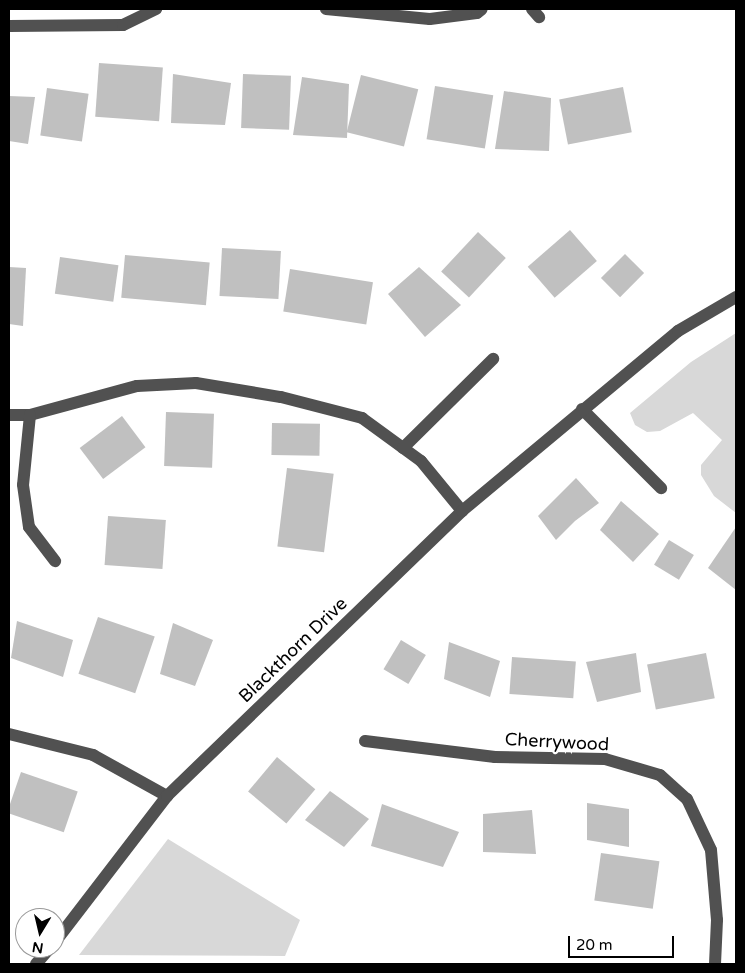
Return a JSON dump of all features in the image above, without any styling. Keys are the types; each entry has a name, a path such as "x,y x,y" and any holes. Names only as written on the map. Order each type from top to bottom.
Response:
{"street":[{"path":"9,26 123,25 156,9"},
{"path":"326,9 430,19 477,13 482,9"},
{"name":"Blackthorn Drive","path":"65,929 167,796 462,511 678,331 736,297"},
{"path":"403,448 493,359"},
{"path":"9,414 30,415 137,386 196,383 281,396 362,418 421,461 462,511"},
{"path":"582,410 661,488"},
{"path":"30,415 23,484 29,527 55,561"},
{"path":"9,734 93,755 167,796"},
{"name":"Cherrywood","path":"365,740 495,757 605,759 660,775 687,799 711,850 717,920 714,964"}],"shaded area":[{"path":"736,333 736,513 714,496 701,475 701,465 722,440 693,413 660,431 647,432 635,425 630,413 691,362"},
{"path":"168,839 300,920 285,956 79,955"}],"building":[{"path":"99,63 163,67 159,121 95,117"},
{"path":"173,74 231,83 225,125 171,123"},
{"path":"243,74 291,76 289,130 241,128"},
{"path":"361,75 418,89 404,147 347,132"},
{"path":"302,77 349,84 347,138 293,135"},
{"path":"435,86 493,95 485,149 427,139"},
{"path":"623,87 632,132 568,145 559,99"},
{"path":"47,88 89,94 82,141 40,136"},
{"path":"504,91 551,98 549,151 495,149"},
{"path":"9,96 35,97 28,144 9,141"},
{"path":"570,230 597,261 555,298 528,267"},
{"path":"478,232 506,258 469,297 441,271"},
{"path":"222,248 281,251 278,299 219,296"},
{"path":"625,254 644,273 620,297 601,278"},
{"path":"125,255 210,262 206,305 121,298"},
{"path":"60,257 118,265 113,302 55,294"},
{"path":"9,267 26,268 23,326 9,324"},
{"path":"419,267 461,305 425,337 388,294"},
{"path":"290,269 373,282 366,325 283,311"},
{"path":"166,412 214,414 212,468 164,466"},
{"path":"122,416 145,447 103,479 80,448"},
{"path":"272,423 320,424 319,456 271,455"},
{"path":"287,468 334,474 324,552 277,546"},
{"path":"576,478 599,503 575,521 556,540 538,516"},
{"path":"621,501 659,534 633,562 600,530"},
{"path":"108,516 166,520 162,569 105,565"},
{"path":"736,527 736,590 708,568"},
{"path":"669,540 694,555 679,580 654,565"},
{"path":"98,617 155,637 135,693 78,674"},
{"path":"17,621 73,640 63,677 11,658"},
{"path":"173,623 213,640 195,686 160,674"},
{"path":"401,640 426,655 408,684 383,669"},
{"path":"449,642 500,661 490,697 444,679"},
{"path":"636,653 641,692 597,702 586,662"},
{"path":"706,653 715,698 656,710 647,664"},
{"path":"512,657 576,661 573,698 509,694"},
{"path":"277,757 315,789 286,824 248,791"},
{"path":"21,772 78,792 64,832 9,813 9,807"},
{"path":"330,791 369,819 344,847 305,820"},
{"path":"587,803 629,809 629,847 587,840"},
{"path":"382,804 459,832 443,867 371,846"},
{"path":"532,810 536,854 483,852 483,814"},
{"path":"601,853 659,861 653,909 594,901"}]}
